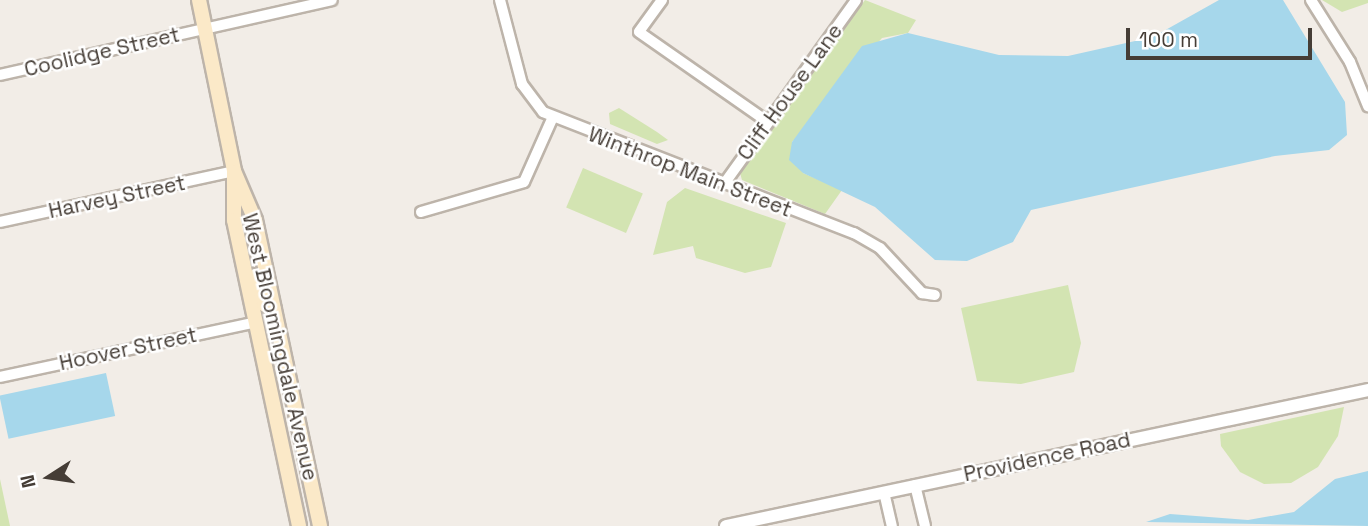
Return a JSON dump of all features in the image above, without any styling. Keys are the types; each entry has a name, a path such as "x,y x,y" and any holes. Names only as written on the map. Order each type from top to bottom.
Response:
{"main road":[{"name":"West Bloomingdale Avenue","path":"199,0 234,171 234,220 299,526"},
{"name":"West Bloomingdale Avenue","path":"234,171 255,220 320,526"},
{"path":"234,220 247,236 261,300 274,309"}],"street":[{"name":"Coolidge Street","path":"0,75 332,0"},
{"name":"Winthrop Main Street","path":"500,0 522,83 553,117 867,239 922,293 935,295"},
{"path":"662,0 639,32 768,122"},
{"name":"Cliff House Lane","path":"724,184 856,0"},
{"path":"1311,0 1350,62 1368,106"},
{"path":"421,212 524,182 553,117"},
{"name":"Harvey Street","path":"0,222 234,171"},
{"name":"Hoover Street","path":"0,377 256,322"},
{"name":"Providence Road","path":"726,526 1368,390"},
{"path":"915,485 925,526"},
{"path":"884,492 892,526"}],"green space":[{"path":"865,0 916,20 908,33 882,38 792,142 803,173 842,190 825,214 742,180 740,173"},
{"path":"1322,0 1368,0 1368,3 1342,12"},
{"path":"619,108 668,140 657,144 610,124 609,113"},
{"path":"583,168 643,193 626,233 566,208"},
{"path":"685,188 786,223 771,267 745,273 696,258 693,246 653,255 667,202"},
{"path":"1068,285 1081,343 1074,372 1021,384 977,381 961,308"},
{"path":"1344,407 1338,436 1318,467 1291,483 1264,484 1240,472 1221,446 1220,434"},
{"path":"0,479 10,526 0,526"}],"water":[{"path":"1219,0 1283,0 1345,102 1347,135 1329,150 1275,156 1031,210 1013,242 967,261 935,260 875,207 803,173 789,160 792,142 862,46 908,33 999,55 1068,56 1153,37"},
{"path":"106,373 115,416 9,439 0,396"},
{"path":"1368,471 1368,526 1146,522 1170,514 1248,520 1294,512 1335,479"}]}
